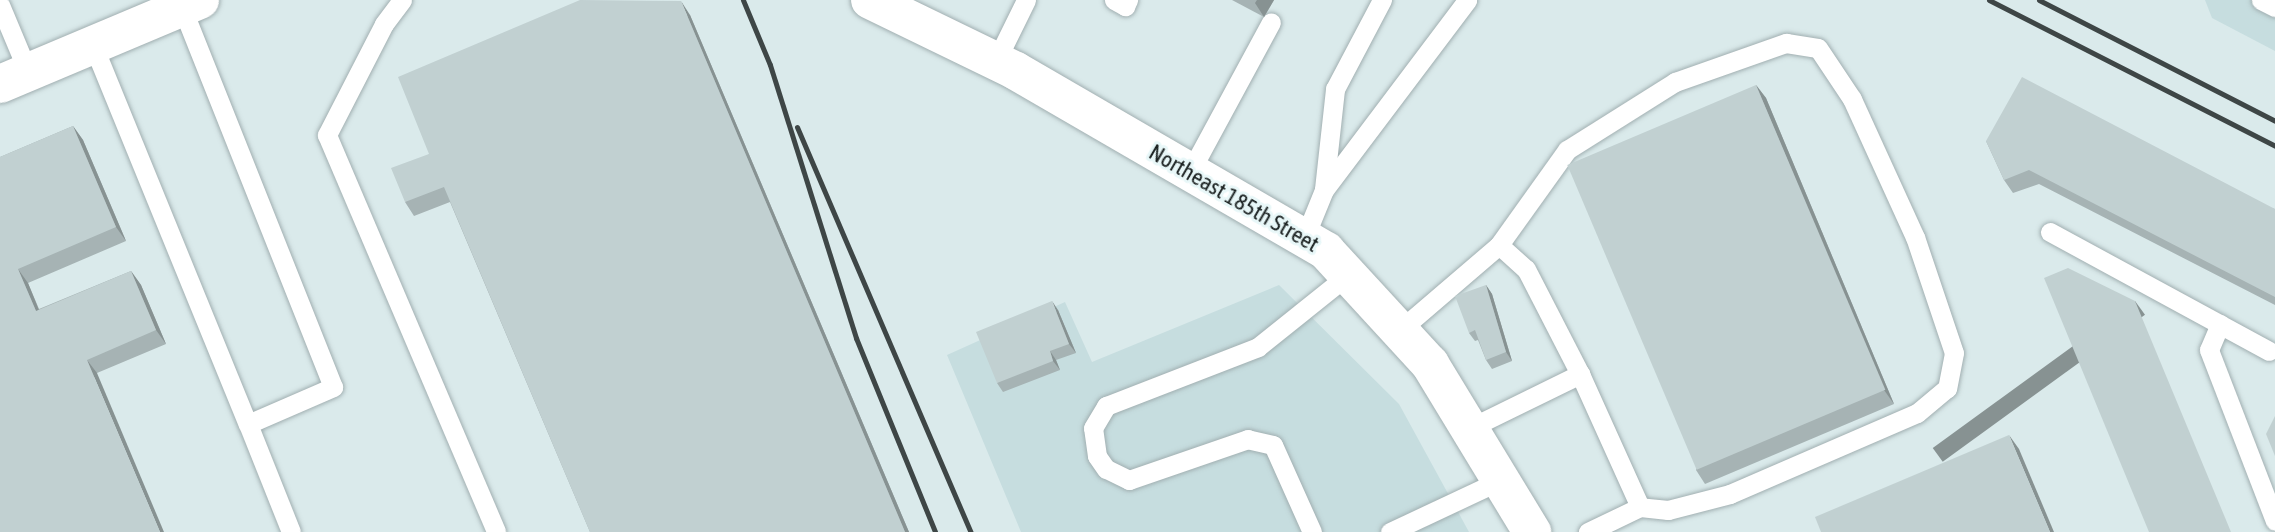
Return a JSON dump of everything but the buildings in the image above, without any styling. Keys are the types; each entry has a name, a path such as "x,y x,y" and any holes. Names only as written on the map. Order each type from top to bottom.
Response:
{"street":[{"name":"Northeast 185th Street","path":"870,0 996,61 1326,251 1430,364 1503,479 1532,532"},
{"path":"14,78 187,3"}],"lane":[{"path":"402,0 384,24 327,135 496,532"},
{"path":"996,61 1026,0"},
{"path":"1114,0 1125,5 1128,0"},
{"path":"1324,190 1335,89 1382,0"},
{"path":"1304,239 1324,190 1467,0"},
{"path":"2261,0 2275,7"},
{"path":"187,3 333,387 248,424"},
{"path":"0,5 14,78"},
{"path":"1189,172 1270,22"},
{"path":"1400,330 1499,245 1567,150 1675,82 1786,43 1818,48 1852,99 1915,237 1954,353 1947,388 1917,413 1730,494 1668,510 1640,508 1588,532"},
{"path":"93,45 291,532"},
{"path":"2050,232 2269,351"},
{"path":"1499,245 1526,270 1580,374 1640,508"},
{"path":"1312,532 1273,445 1248,439 1129,480 1106,469 1091,440 1098,416 1106,407 1258,347 1348,275"},
{"path":"2220,324 2209,350 2275,521"},
{"path":"1470,428 1580,374"},
{"path":"1390,532 1503,479"}],"shaded area":[{"path":"2205,0 2275,0 2275,51 2212,18"},
{"path":"1279,285 1399,404 1469,532 1021,532 947,355 1065,302 1092,362"}],"railway":[{"path":"743,0 770,65 856,338 935,532"},
{"path":"1989,0 2275,146"},
{"path":"2039,0 2275,121"},
{"path":"797,127 971,532"}]}
